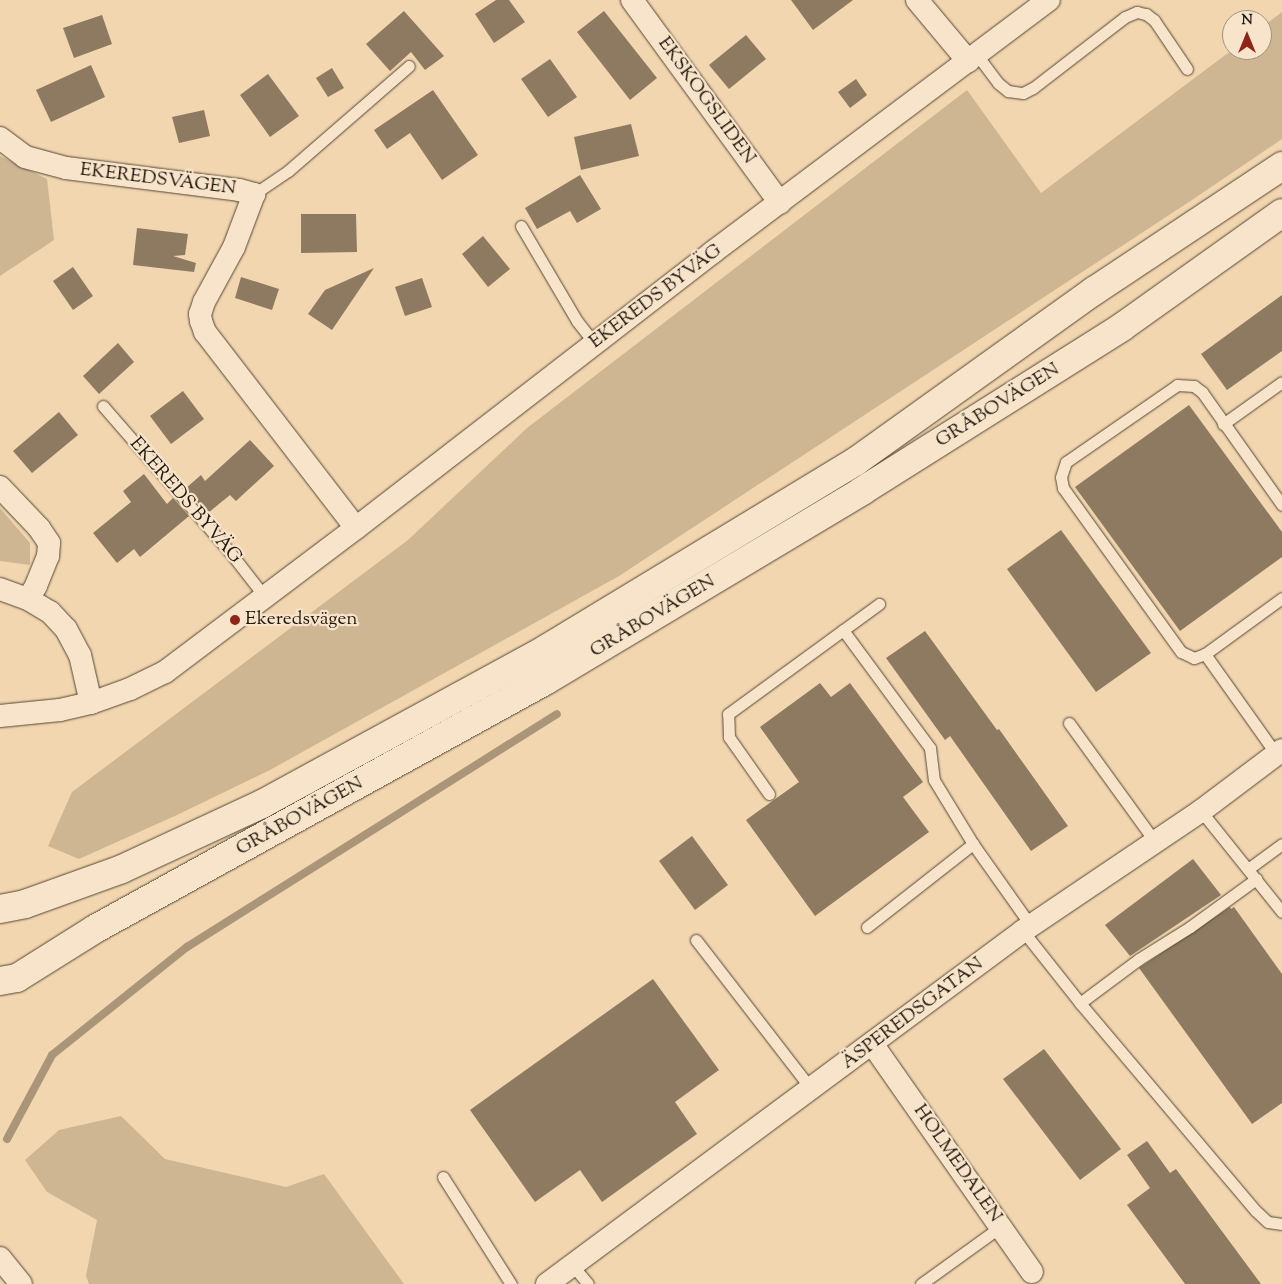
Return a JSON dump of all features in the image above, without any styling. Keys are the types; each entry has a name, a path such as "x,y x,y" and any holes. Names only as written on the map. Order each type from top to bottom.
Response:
{"main road":[{"name":"GRÅBOVÄGEN","path":"0,909 25,904 122,868 262,804 546,649 855,462 1094,291 1282,166"},
{"name":"GRÅBOVÄGEN","path":"0,981 17,978 95,929 545,681 794,532 1122,327 1282,213"}],"street":[{"name":"EKSKOGSLIDEN","path":"632,0 780,203"},
{"path":"917,0 972,58"},
{"name":"EKEREDS BYVÄG","path":"0,716 60,710 92,703 130,689 166,672 594,344 1049,0"},
{"name":"EKEREDSVÄGEN","path":"0,138 25,157 66,168 240,190 254,194 234,247 204,302 200,314 201,321 205,332 356,528"},
{"path":"0,487 39,528 49,543 48,556 36,586 28,599"},
{"path":"0,589 28,599 50,612 66,629 80,655 92,703"},
{"name":"ÄSPEREDSGATAN","path":"547,1284 873,1045 1027,928 1201,810 1279,752"},
{"name":"HOLMEDALEN","path":"873,1045 1036,1278"}],"lane":[{"path":"972,58 1008,90 1023,92 1033,88 1125,16 1136,12 1146,14 1154,20 1186,69"},
{"path":"254,194 288,171 409,66"},
{"path":"522,226 577,321 594,344"},
{"path":"1223,424 1282,382"},
{"path":"1282,505 1202,392 1194,386 1177,385 1066,462 1062,478 1063,488 1181,652 1194,658 1205,654 1282,598"},
{"name":"EKEREDS BYVÄG","path":"103,406 265,597"},
{"path":"768,794 729,736 728,714 879,604"},
{"path":"843,630 930,748 934,780 1027,928 1080,1003 1256,1211 1268,1222 1282,1224"},
{"path":"1205,654 1279,752"},
{"path":"1069,724 1155,842"},
{"path":"1201,810 1282,912"},
{"path":"866,927 973,844"},
{"path":"1248,869 1282,844"},
{"path":"1080,1003 1139,959 1190,927 1256,879"},
{"path":"696,940 812,1090"},
{"path":"443,1177 511,1284"},
{"path":"921,1284 1000,1227"},
{"path":"573,1266 588,1284"}],"shaded area":[{"path":"1282,12 1282,139 1195,198 619,576 270,770 177,815 79,859 48,846 72,792 408,540 527,428 967,90 1041,193 1222,57 1222,60 1272,60 1272,20"},
{"path":"0,156 47,179 54,240 0,276"},
{"path":"0,508 30,543 30,565 0,561"},
{"path":"121,1116 165,1159 286,1187 324,1174 404,1284 89,1284 86,1276 97,1220 47,1192 25,1160 59,1130"}],"building":[{"path":"496,0 509,0 525,22 494,43 475,14"},
{"path":"791,0 853,0 813,30"},
{"path":"404,11 444,56 425,70 411,52 390,71 366,44"},
{"path":"604,11 657,78 630,100 577,32"},
{"path":"102,15 112,44 74,58 63,28"},
{"path":"746,35 766,59 729,89 709,65"},
{"path":"550,59 577,97 548,117 521,79"},
{"path":"91,65 105,97 51,122 36,90"},
{"path":"332,68 344,88 328,97 316,78"},
{"path":"268,74 299,116 270,137 240,95"},
{"path":"856,79 867,95 850,108 838,92"},
{"path":"433,90 478,155 442,180 410,133 387,149 374,130"},
{"path":"204,110 210,136 179,143 172,117"},
{"path":"631,124 639,156 581,170 574,137"},
{"path":"580,175 601,209 577,223 570,211 537,229 525,208"},
{"path":"301,214 356,214 357,252 301,253"},
{"path":"137,228 188,234 185,255 173,256 196,263 194,272 133,265"},
{"path":"483,236 510,269 488,287 462,254"},
{"path":"73,267 93,296 73,310 53,281"},
{"path":"374,268 332,330 308,314 325,290"},
{"path":"241,277 279,289 272,310 235,298"},
{"path":"422,278 432,307 405,316 395,287"},
{"path":"1282,295 1282,351 1227,390 1201,354"},
{"path":"118,343 134,362 99,394 83,376"},
{"path":"183,391 204,419 171,444 150,416"},
{"path":"1189,405 1282,532 1282,557 1180,631 1075,487"},
{"path":"59,412 78,435 32,473 13,451"},
{"path":"250,440 274,466 236,501 230,495 208,513 185,489 201,475 205,481"},
{"path":"144,474 167,504 173,498 189,516 140,557 134,549 117,563 93,533 131,502 123,491"},
{"path":"1061,530 1151,653 1096,692 1007,569"},
{"path":"925,631 997,730 999,729 1068,826 1031,851 950,736 945,740 886,658"},
{"path":"820,683 831,697 850,683 923,782 903,797 929,832 815,916 746,820 799,782 760,727"},
{"path":"692,836 728,885 695,910 659,861"},
{"path":"1193,859 1221,895 1130,956 1105,925"},
{"path":"1230,907 1231,909 1234,907 1282,974 1282,1103 1252,1124 1139,968"},
{"path":"653,979 719,1070 675,1102 697,1134 602,1202 580,1170 535,1202 470,1110"},
{"path":"1044,1049 1121,1149 1080,1180 1003,1079"},
{"path":"1147,1141 1170,1173 1176,1169 1261,1284 1185,1284 1127,1205 1150,1188 1127,1155"}],"waterway":[{"path":"7,1139 52,1055 187,947 557,714"}],"place":[{"name":"Ekeredsvägen","path":"235,620"}]}
